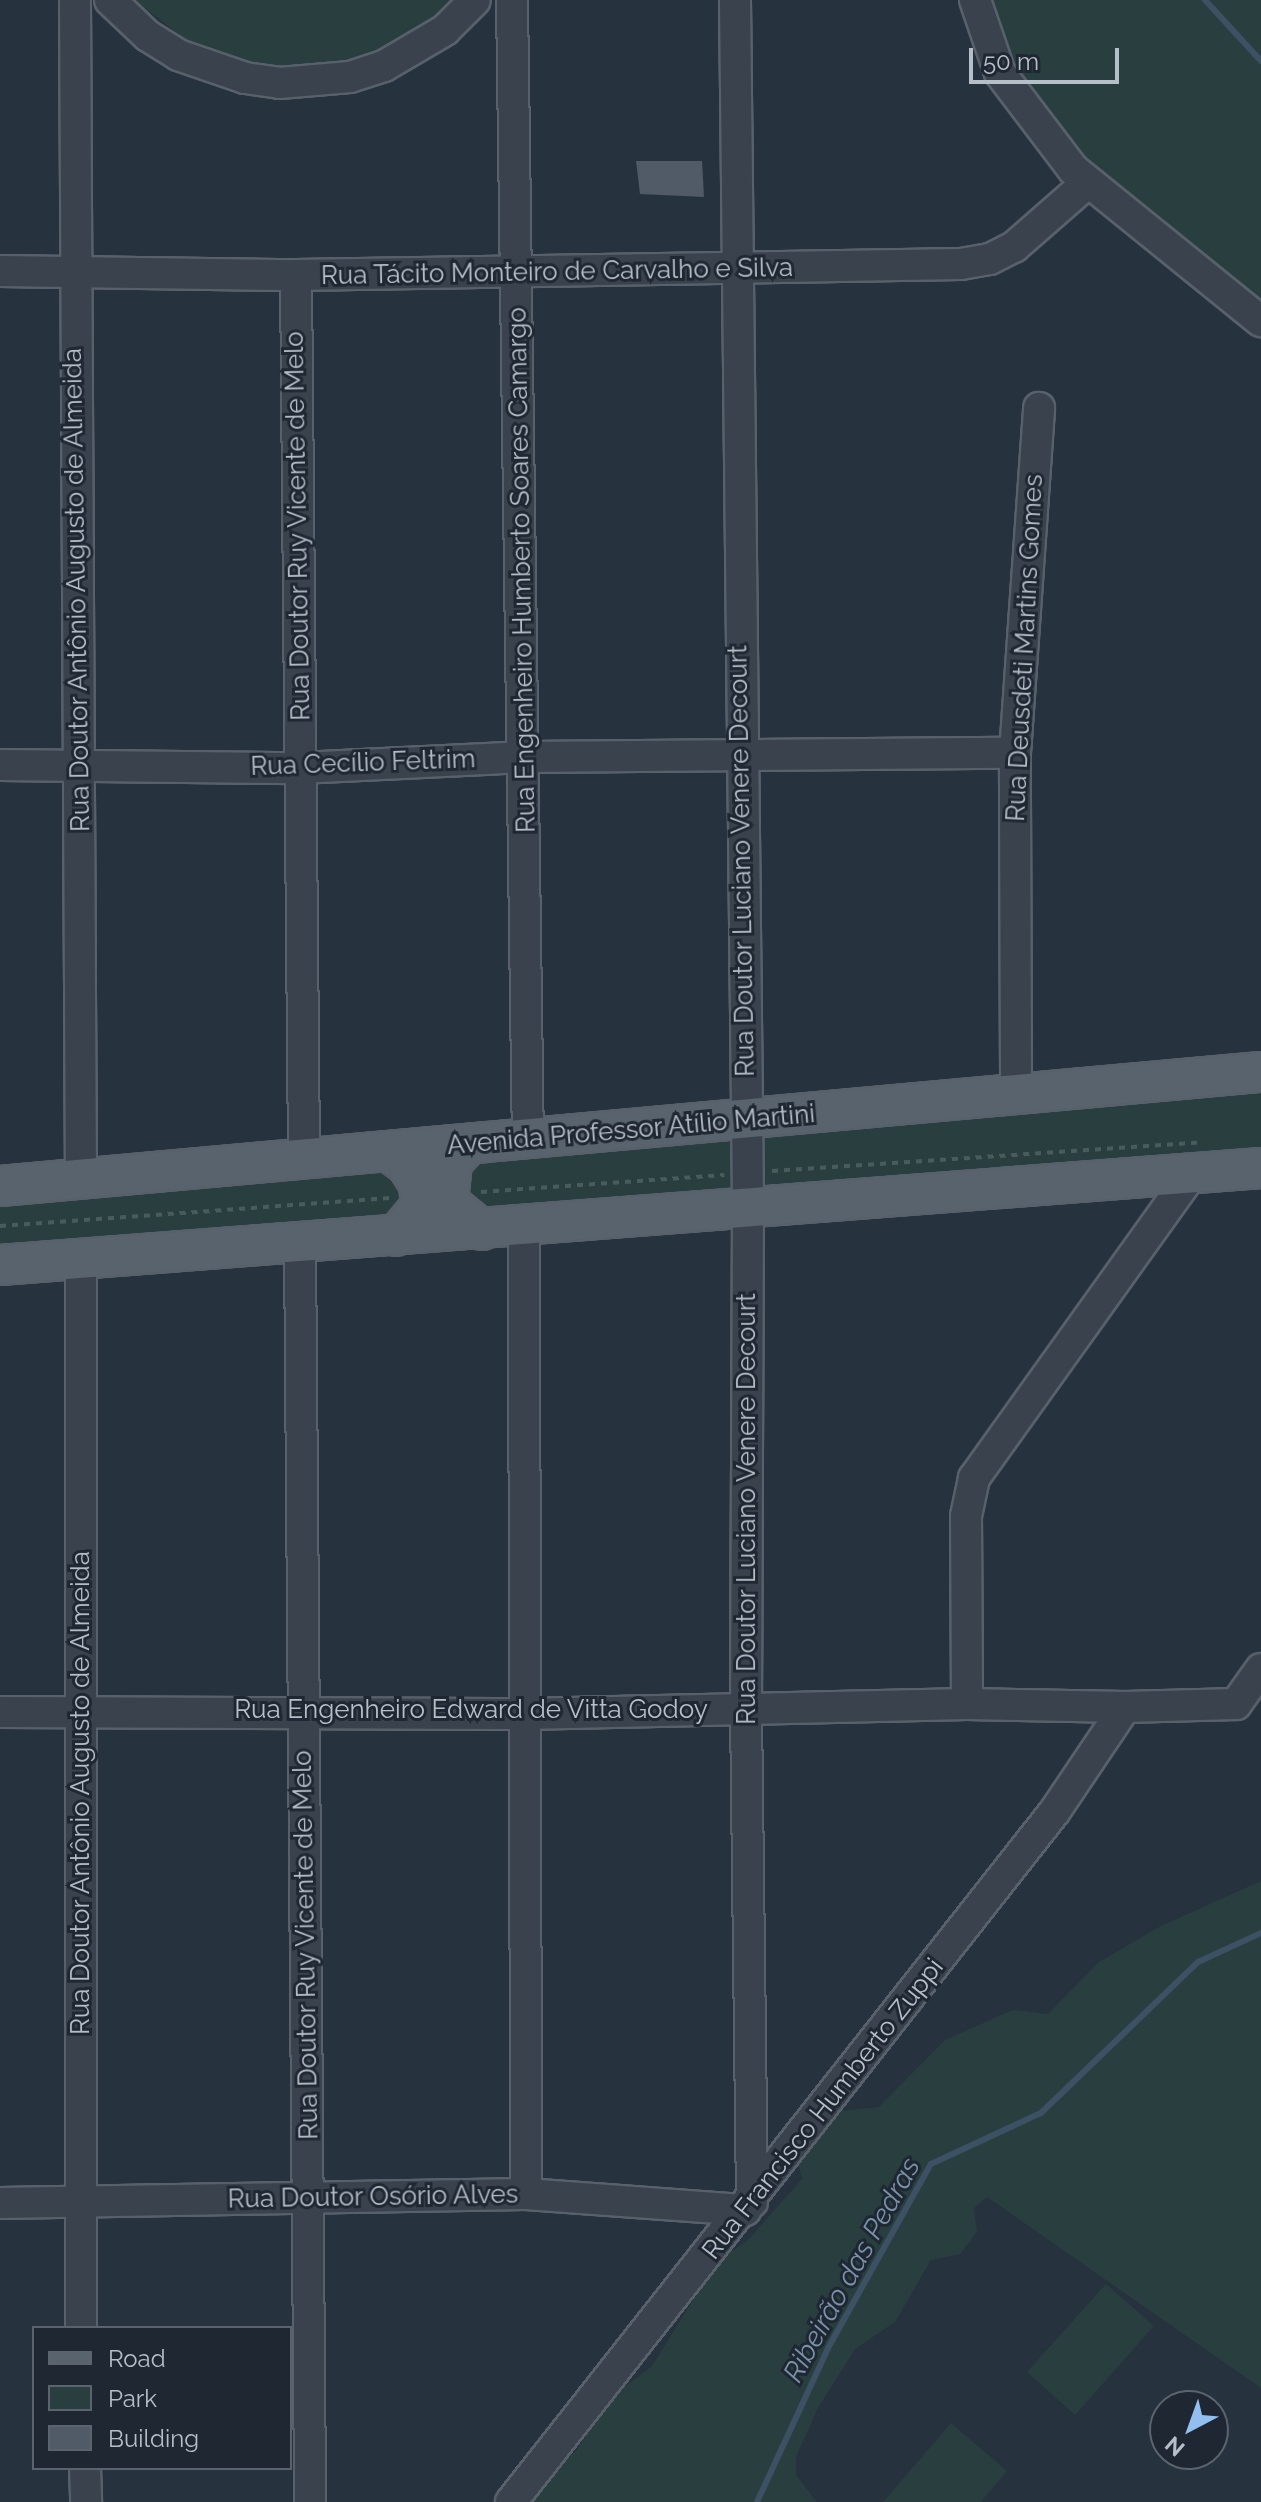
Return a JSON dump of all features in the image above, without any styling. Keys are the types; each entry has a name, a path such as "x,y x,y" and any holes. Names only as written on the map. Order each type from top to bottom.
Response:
{"main road":[{"name":"Avenida Professor Atílio Martini","path":"0,1186 304,1161 1261,1072"},
{"path":"396,1236 434,1195 452,1162 468,1145"},
{"path":"389,1152 407,1165 434,1195 448,1202 482,1230"},
{"path":"0,1265 524,1226 747,1191 1261,1168"}],"street":[{"name":"Rua Doutor Antônio Augusto de Almeida","path":"75,0 81,1180"},
{"path":"110,0 148,36 178,55 245,78 280,83 350,77 384,66 445,30 475,0"},
{"name":"Rua Engenheiro Humberto Soares Camargo","path":"512,0 526,757 528,1140"},
{"name":"Rua Doutor Luciano Venere Decourt","path":"735,0 740,756 747,1191 749,2206"},
{"path":"975,0 1000,73 1040,132 1087,183 1261,321"},
{"name":"Rua Tácito Monteiro de Carvalho e Silva","path":"0,271 296,275 738,271 977,262 1014,247 1087,183"},
{"name":"Rua Doutor Ruy Vicente de Melo","path":"296,275 304,1161"},
{"name":"Rua Deusdeti Martins Gomes","path":"1016,1079 1015,753 1039,408"},
{"name":"Rua Cecílio Feltrim","path":"0,765 300,768 526,757 1015,753"},
{"path":"967,1704 966,1516 974,1478 1192,1173"},
{"path":"524,1226 526,2194"},
{"name":"Rua Doutor Ruy Vicente de Melo","path":"300,1243 310,2502"},
{"name":"Rua Doutor Antônio Augusto de Almeida","path":"81,1259 82,1713 78,2201 81,2326"},
{"name":"Rua Engenheiro Edward de Vitta Godoy","path":"0,1712 303,1709 525,1714 967,1704 1125,1707 1236,1704 1261,1669"},
{"name":"Rua Francisco Humberto Zuppi","path":"511,2502 749,2206 1055,1811 1125,1707"},
{"name":"Rua Doutor Osório Alves","path":"0,2203 526,2194 749,2206"},
{"path":"85,2470 86,2502"}],"path":[{"path":"0,1226 434,1195 747,1191 1214,1142"}],"green space":[{"path":"135,0 452,0 425,26 364,60 331,69 262,69 196,48"},
{"path":"982,0 1261,0 1261,306 1102,175 1020,94"},
{"path":"1261,1089 1261,1165 0,1262 0,1197"},
{"path":"1261,1881 1261,2388 987,2197 974,2208 977,2232 960,2254 931,2260 895,2322 855,2349 818,2408 796,2457 796,2475 817,2502 527,2502 539,2482 576,2451 614,2395 652,2366 717,2262 748,2240 802,2179 797,2158 839,2111 879,2107 945,2040 1013,2010 1048,2014 1099,1962 1161,1926"},
{"path":"1106,2284 1154,2326 1075,2415 1027,2372"},
{"path":"951,2423 1007,2471 981,2502 883,2502"}],"building":[{"path":"636,161 702,161 704,197 640,194"}],"waterway":[{"path":"1205,0 1261,61"},
{"name":"Ribeirão das Pedras","path":"757,2502 828,2348 931,2164 1041,2113 1198,1962 1261,1933"}]}
